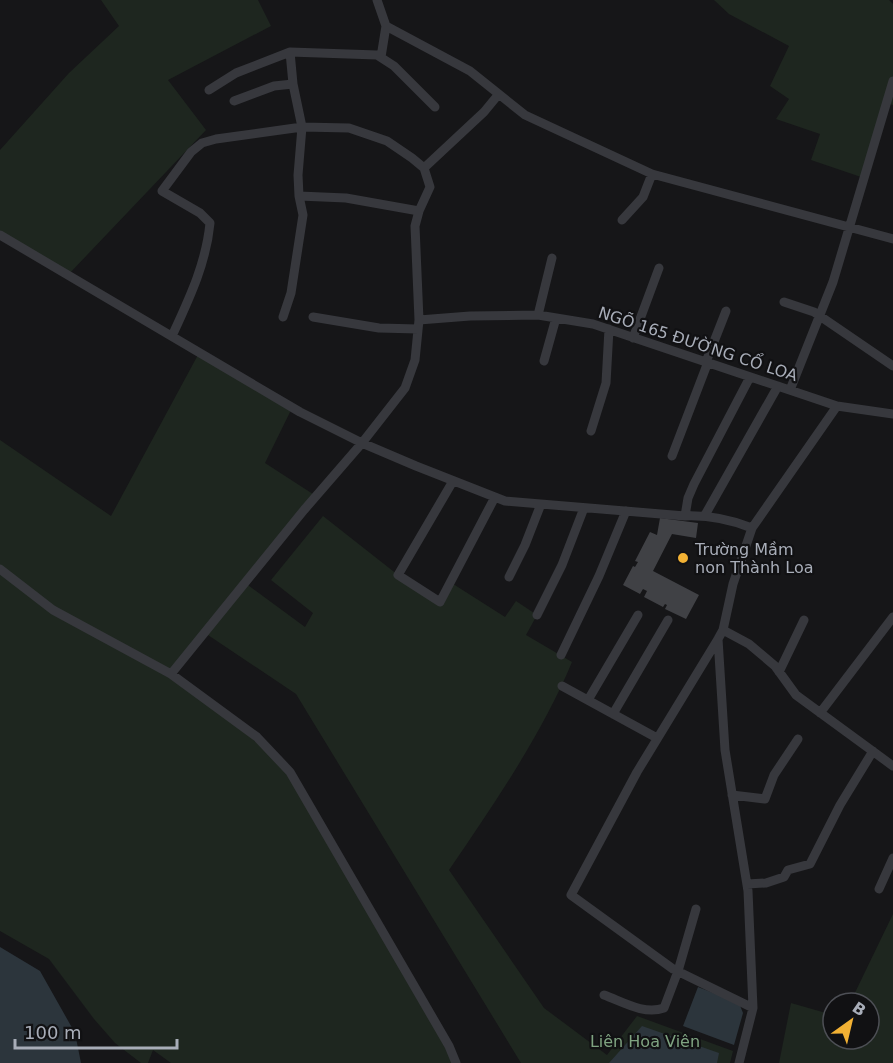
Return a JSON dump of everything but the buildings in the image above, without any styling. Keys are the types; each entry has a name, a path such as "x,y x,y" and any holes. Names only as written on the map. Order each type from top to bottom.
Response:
{"street":[{"path":"377,0 386,26 381,57"},
{"path":"386,26 470,71 525,116 652,174 893,239"},
{"path":"283,317 291,293 303,215 298,175 302,127 293,84 290,52"},
{"path":"209,90 236,73 290,52 377,56 394,66 435,107"},
{"path":"790,390 833,282 893,81"},
{"path":"234,101 274,86 293,84"},
{"path":"423,168 484,112 498,94"},
{"path":"171,674 304,510 362,444 405,388 415,360 418,325 415,226 430,187 423,168 387,141 349,128 302,127 202,143 191,152 162,191 200,213 210,223 209,240 196,285 172,336"},
{"path":"622,220 643,197 652,174"},
{"path":"299,196 346,198 419,211"},
{"path":"0,235 300,412 362,444 453,481 505,501 684,516 705,515 731,520 752,528"},
{"path":"538,315 552,258"},
{"path":"633,338 659,268"},
{"path":"784,302 820,315 893,366"},
{"path":"672,456 726,311"},
{"name":"NGÕ 165 ĐƯỜNG CỔ LOA","path":"313,317 379,328 418,325 470,316 538,315 556,318 609,329 837,406 893,414"},
{"path":"544,362 556,318"},
{"path":"591,431 606,383 609,329"},
{"path":"684,516 694,484 750,377"},
{"path":"705,515 778,386"},
{"path":"753,1008 678,971 571,895 657,738 723,630 733,584 752,528 837,406"},
{"path":"453,481 398,576 440,602 495,497"},
{"path":"509,577 525,545 541,504"},
{"path":"537,615 562,565 584,508"},
{"path":"561,656 599,576 626,511"},
{"path":"0,569 53,610 171,674 257,737 290,772 449,1046 456,1063"},
{"path":"588,700 638,615"},
{"path":"820,713 893,617"},
{"path":"613,714 668,620"},
{"path":"779,672 804,620"},
{"path":"723,630 749,644 779,672 796,695 893,766"},
{"path":"718,639 725,750 747,884 753,1008 739,1063"},
{"path":"562,686 657,738"},
{"path":"732,795 765,799 774,775 798,739"},
{"path":"747,884 766,883 784,877 788,870 810,864 840,805 873,752"},
{"path":"879,889 893,858"},
{"path":"604,995 635,1007 655,1011 664,1008 678,971 696,909"}],"green space":[{"path":"101,0 258,0 271,26 168,80 206,130 68,275 0,235 0,150 69,73 119,26"},
{"path":"714,0 889,0 893,4 893,105 887,103 864,178 811,160 820,134 776,119 789,99 770,86 789,46 729,14"},
{"path":"199,353 292,408 265,463 316,496 245,583 305,627 313,613 271,580 323,516 398,575 440,602 450,582 505,617 516,601 537,615 526,635 572,662 531,743 500,795 449,870 544,1008 607,1055 637,1016 733,1051 730,1063 521,1063 296,694 205,633 171,674 214,705 290,772 456,1063 171,1063 153,1050 148,1063 141,1063 115,1043 49,959 0,931 0,440 111,516"},
{"path":"893,914 893,1063 779,1063 791,1003 821,1012 821,1051 881,1051 881,991 856,991"}],"shaded area":[{"path":"0,947 40,971 75,1033 81,1063 0,1063"},
{"path":"698,987 739,1003 743,1013 734,1045 683,1026"},
{"name":"Liên Hoa Viên","path":"642,1026 719,1053 717,1063 609,1063"}],"place":[{"name":"Trường Mầm non Thành Loa","path":"683,558"}]}
